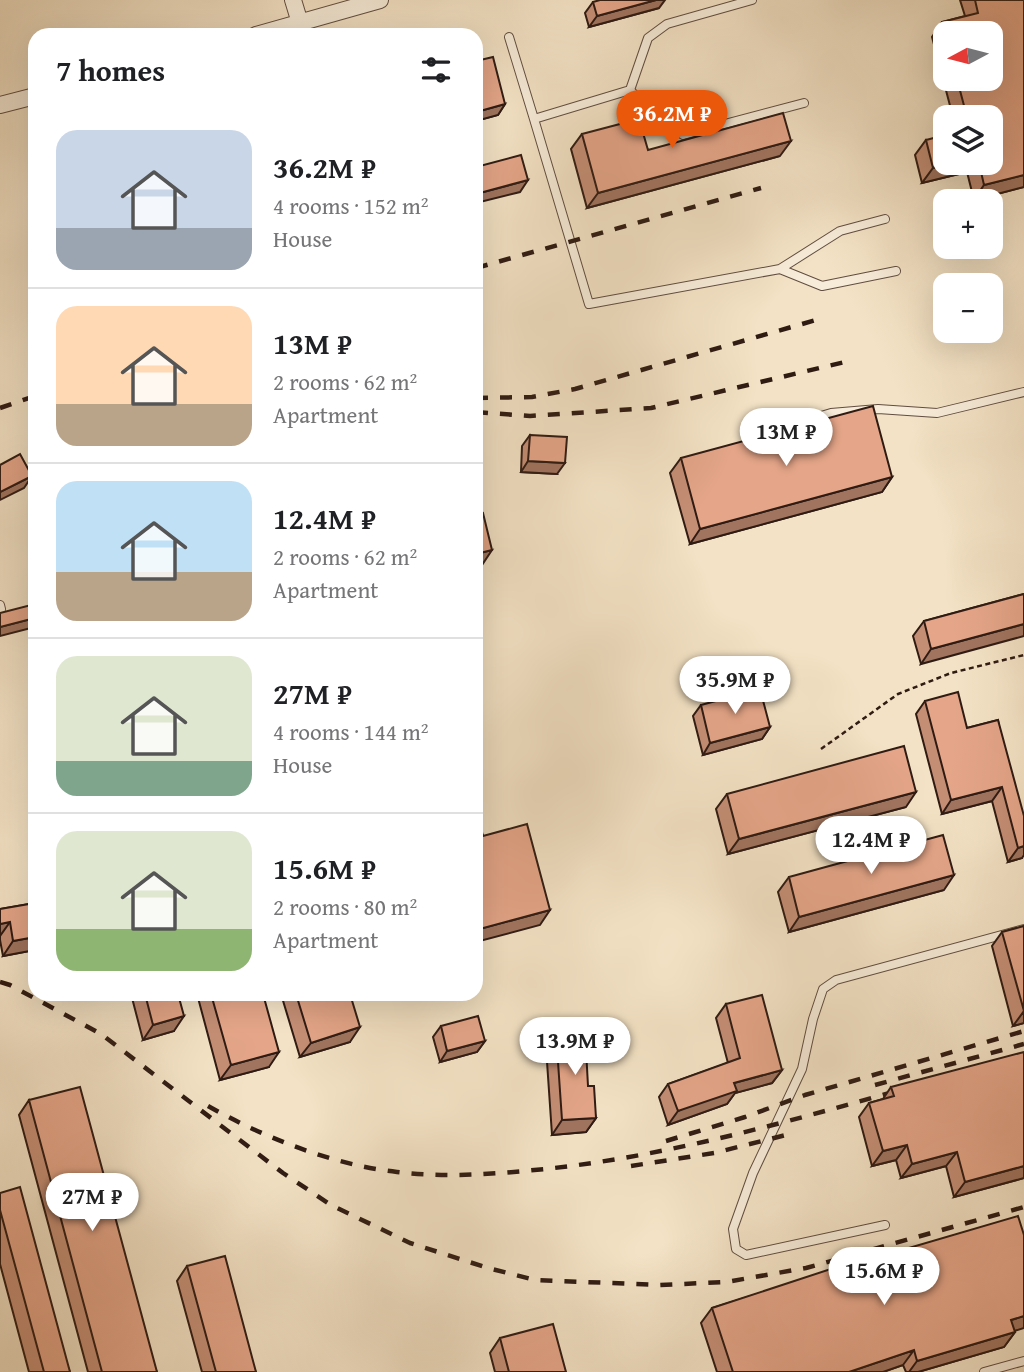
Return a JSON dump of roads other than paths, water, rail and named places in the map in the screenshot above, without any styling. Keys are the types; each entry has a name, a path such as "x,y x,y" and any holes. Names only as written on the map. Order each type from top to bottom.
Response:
{"street":[{"path":"293,0 300,23"},
{"path":"282,28 380,0"},
{"path":"0,105 28,98"}],"lane":[{"path":"630,90 648,38 667,24 752,0"},
{"path":"509,37 589,304 779,270 840,231 885,219"},
{"path":"630,90 652,113 683,135 804,103"},
{"path":"534,119 630,90"},
{"path":"779,270 822,286 896,271"},
{"path":"762,434 831,413 878,409 937,413 1024,392"},
{"path":"885,1225 746,1255 736,1249 733,1229 753,1173 802,1069 823,989 836,980 1024,929"},
{"path":"984,1372 1024,1361"}],"railway":[{"path":"483,266 761,188"},
{"path":"483,398 532,397 575,389 823,318"},
{"path":"483,413 530,416 651,408 849,361"},
{"path":"0,408 28,398"},
{"path":"0,982 28,995"},
{"path":"40,1001 101,1034 283,1173 331,1205 410,1243 535,1280 660,1285 726,1282 806,1268 1024,1207"},
{"path":"666,1141 805,1095 1024,1031"},
{"path":"875,1085 1024,1044"},
{"path":"208,1106 275,1139 348,1163 415,1174 471,1175 545,1169 637,1156 772,1125 907,1088"},
{"path":"631,1166 714,1153 794,1133"}]}
